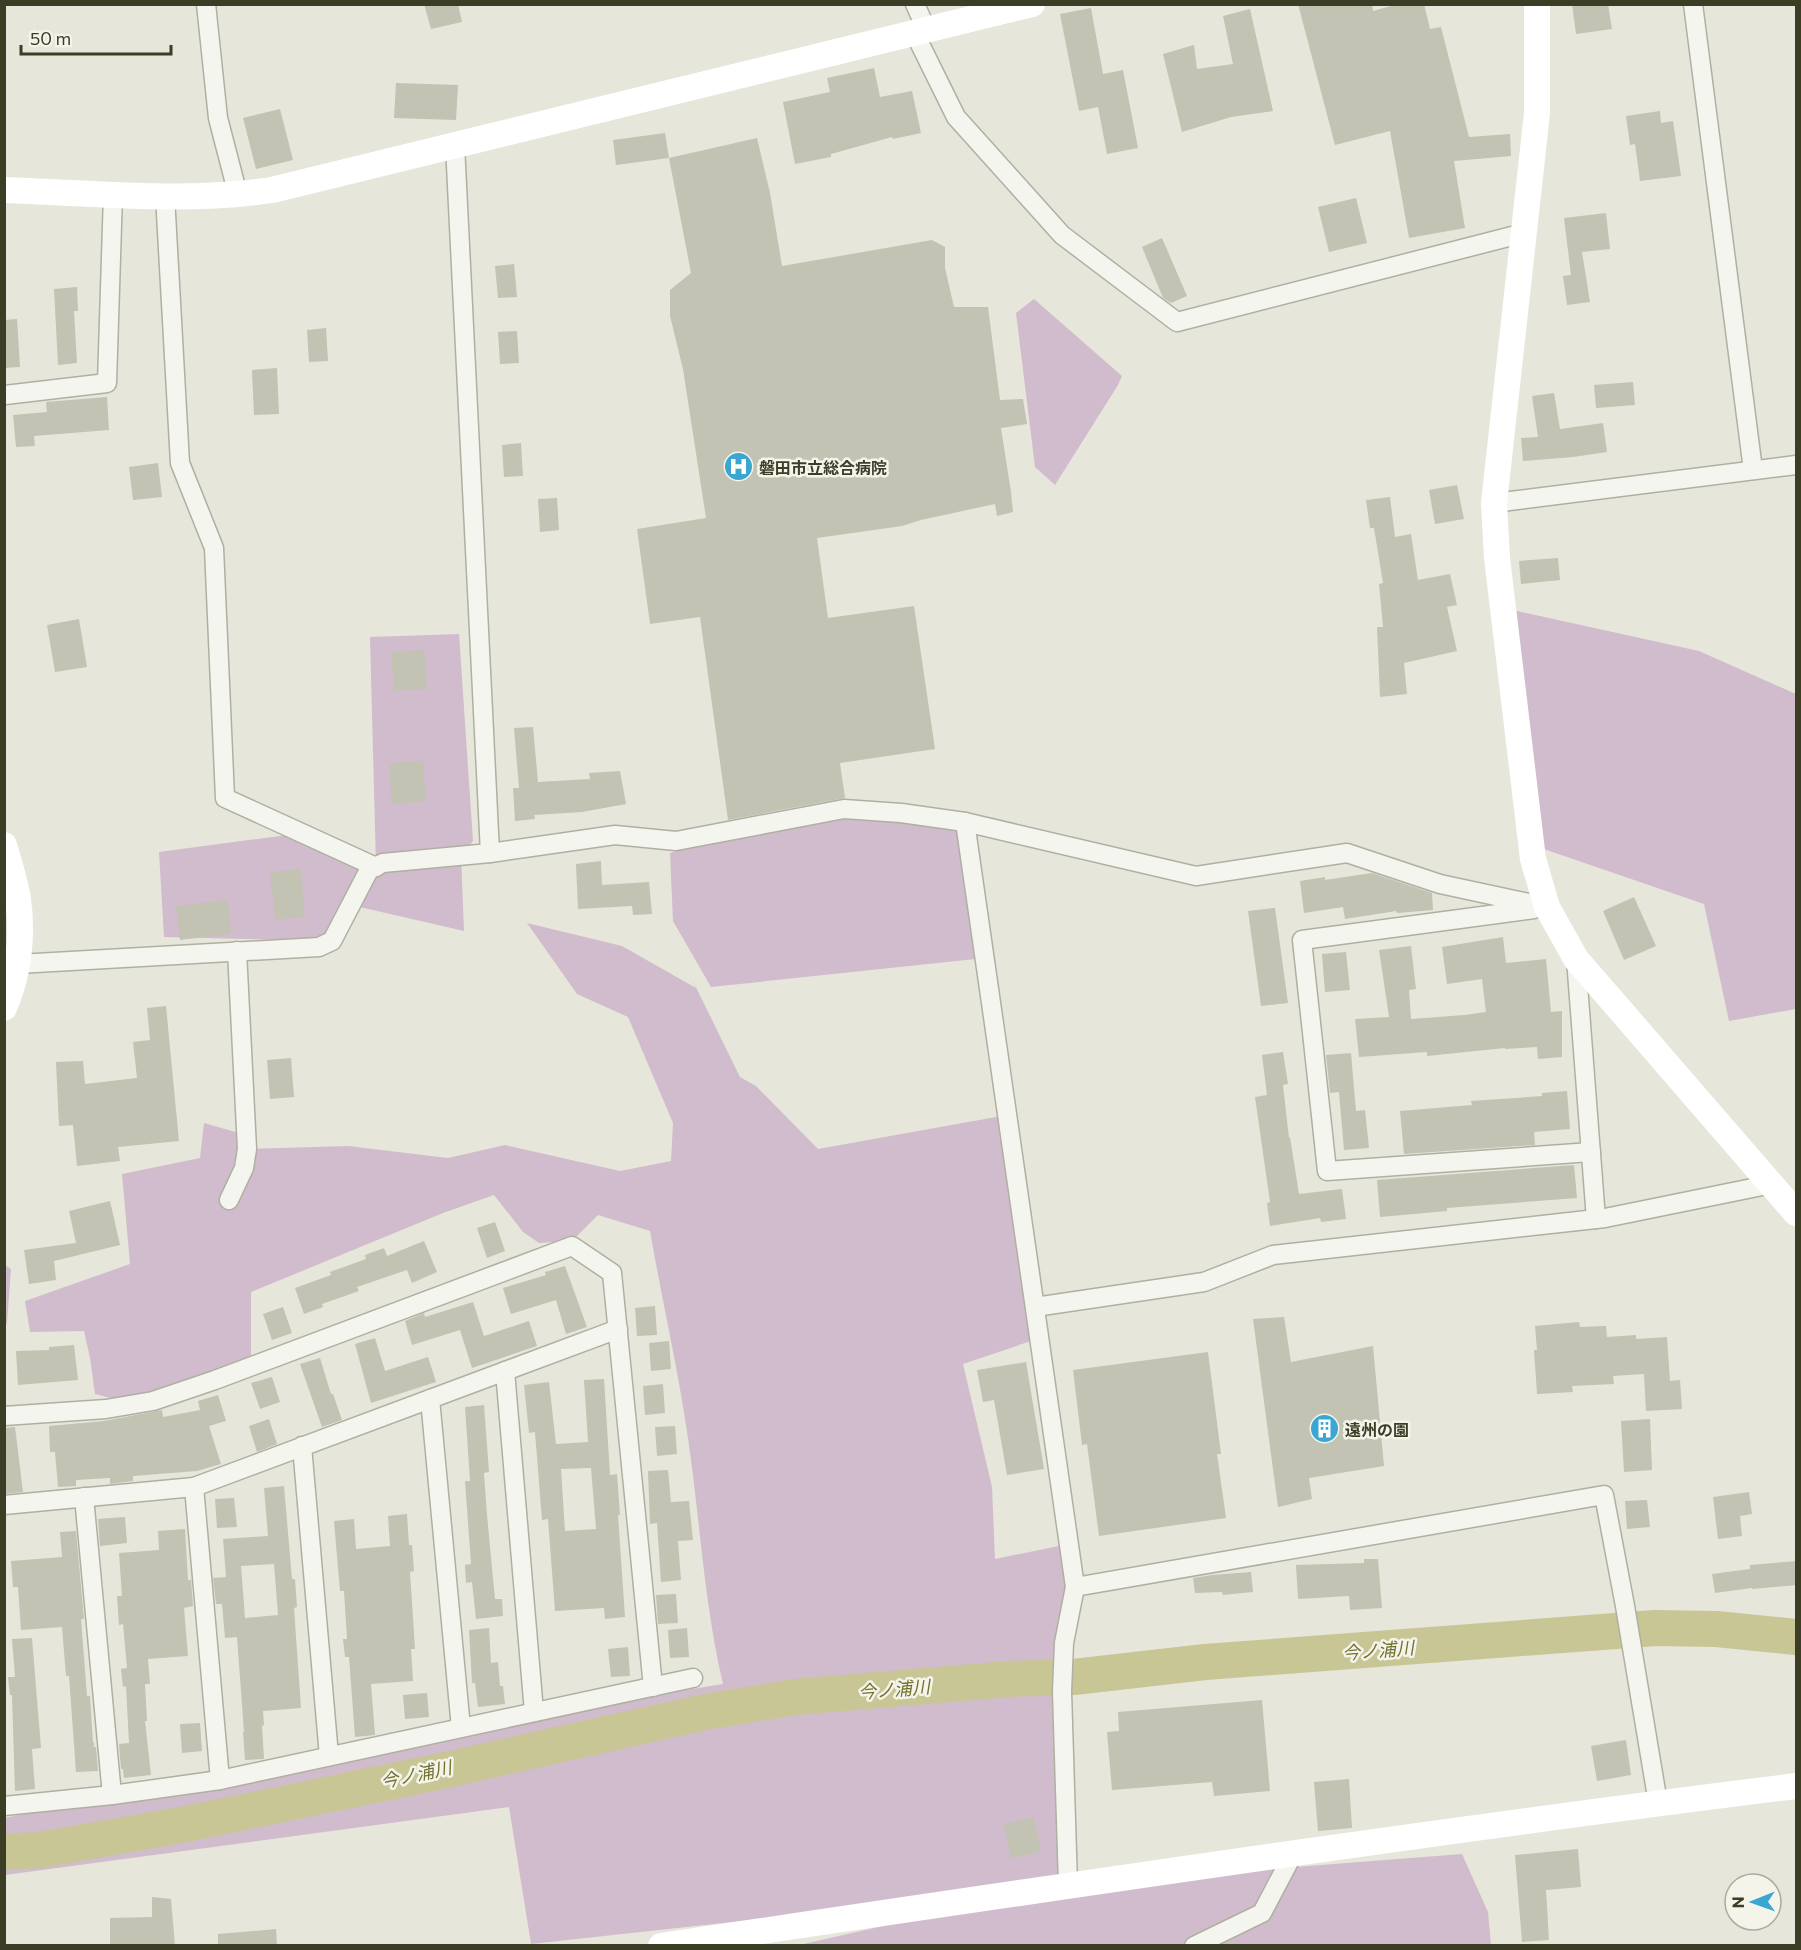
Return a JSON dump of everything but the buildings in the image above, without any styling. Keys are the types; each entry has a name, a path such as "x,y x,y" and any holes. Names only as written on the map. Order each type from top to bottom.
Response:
{"street":[{"path":"206,4 218,118 238,195"},
{"path":"915,4 921,32 956,117 1062,235 1177,322 1524,232"},
{"path":"4,190 165,196 238,195 272,190 1032,4"},
{"path":"1538,4 1537,113 1494,503 1497,558 1533,859 1547,907 1576,958 1797,1213"},
{"path":"1693,4 1754,470"},
{"path":"455,145 490,853"},
{"path":"6,395 107,383 113,194"},
{"path":"165,196 180,464 214,548 225,798 376,867"},
{"path":"1494,503 1797,465"},
{"path":"18,964 319,946 332,941 369,870 383,863 490,853 615,835 676,841 844,809 901,813 965,822 1196,876 1347,853 1440,884 1547,907"},
{"path":"965,822 1076,1587 1064,1643 1062,1690 1068,1886"},
{"path":"4,845 18,898 20,931 18,964 4,1008"},
{"path":"1547,907 1302,940 1327,1172 1591,1152"},
{"path":"229,1200 244,1168 247,1149 237,951"},
{"path":"1576,958 1596,1219"},
{"path":"1035,1307 1204,1282 1273,1255 1596,1219 1772,1184"},
{"path":"4,1416 106,1408 153,1401 215,1380 572,1246 612,1273 653,1687"},
{"path":"4,1504 194,1487 618,1329"},
{"path":"505,1371 534,1712"},
{"path":"430,1399 462,1728"},
{"path":"302,1446 329,1756"},
{"path":"194,1487 220,1780"},
{"path":"1076,1587 1604,1495 1658,1803"},
{"path":"84,1497 112,1795"},
{"path":"4,1806 112,1795 220,1780 693,1678"},
{"path":"661,1946 1293,1854 1797,1786"},
{"path":"1194,1946 1262,1913 1293,1854"}],"shaded area":[{"path":"1034,299 1122,376 1055,485 1035,467 1016,313"},
{"path":"1503,608 1699,651 1796,694 1796,1009 1729,1021 1704,904 1532,845"},
{"path":"459,634 473,841 461,855 464,931 351,905 332,941 164,937 159,852 302,833 376,866 370,637"},
{"path":"844,809 965,822 985,958 711,987 673,921 670,853"},
{"path":"527,923 622,946 696,988 690,975 740,1077 756,1086 818,1149 1007,1115 1040,1338 963,1364 992,1487 995,1559 1069,1544 1075,1587 1058,1654 1068,1885 1462,1854 1488,1912 1491,1945 799,1945 1060,1886 531,1944 509,1807 5,1875 4,1818 495,1721 723,1684 707,1592 684,1412 650,1231 598,1215 572,1241 539,1243 523,1232 494,1195 443,1213 251,1292 251,1367 133,1404 95,1394 84,1331 30,1332 25,1301 130,1264 122,1174 200,1158 204,1123 246,1135 247,1149 348,1146 448,1158 505,1145 620,1171 671,1161 673,1123 628,1017 577,994"},
{"path":"5,1265 11,1269 5,1326"}],"waterway":[{"name":"今ノ浦川","path":"4,1852 40,1850 181,1825 432,1773 705,1712 795,1697 1009,1679 1074,1677 1205,1662 1655,1628 1716,1629 1796,1637"}],"place":[{"name":"磐田市立総合病院","path":"738,467"},
{"name":"遠州の園","path":"1324,1429"}]}
